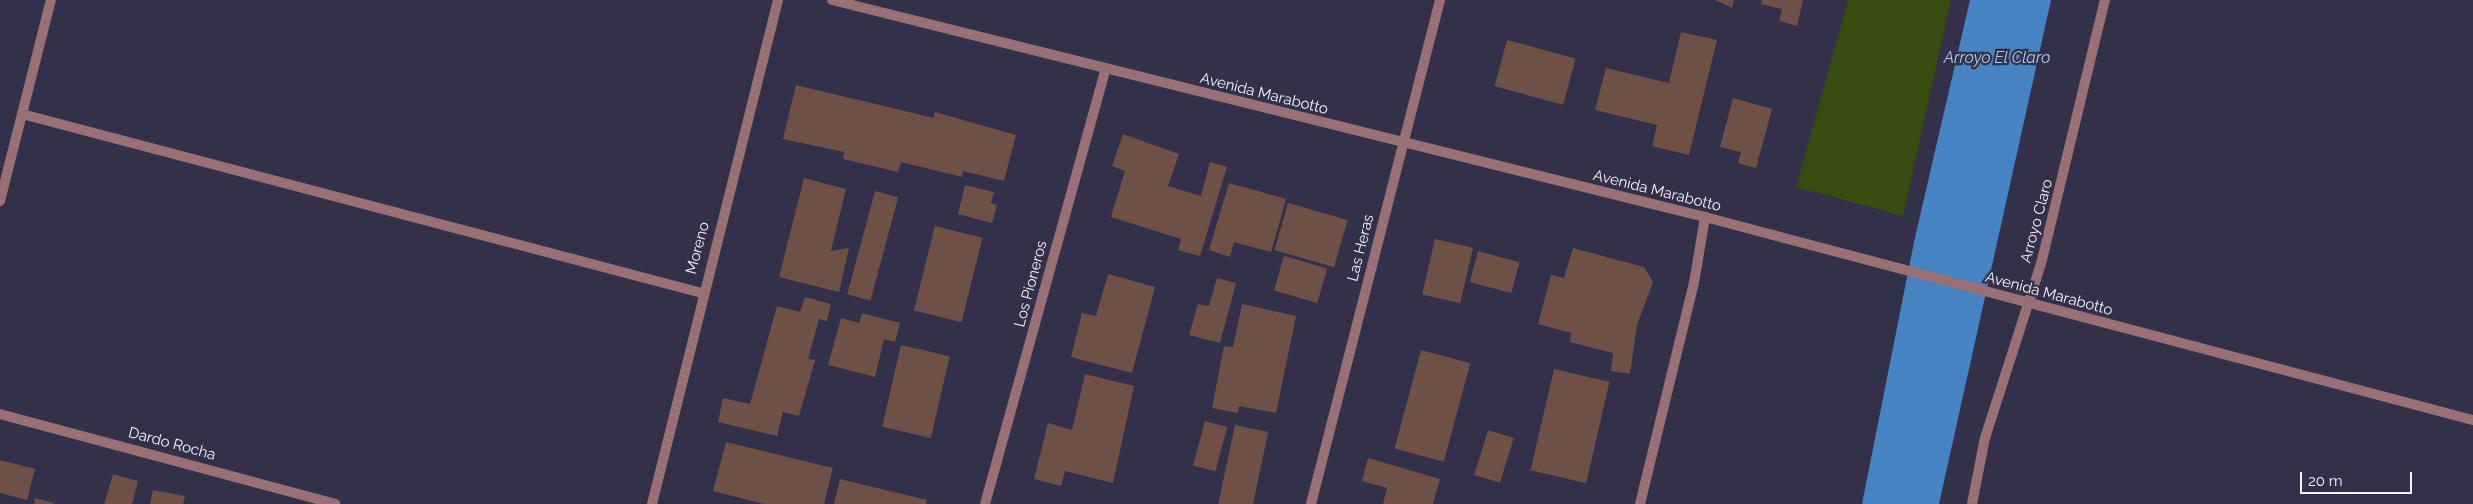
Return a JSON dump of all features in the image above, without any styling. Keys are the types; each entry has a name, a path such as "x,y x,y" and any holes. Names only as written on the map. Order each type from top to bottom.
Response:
{"street":[{"path":"0,201 51,0"},
{"name":"Moreno","path":"652,504 702,293 778,0"},
{"name":"Avenida Marabotto","path":"832,0 1105,71 1705,217 1886,267 2473,420"},
{"name":"Las Heras","path":"1311,504 1440,0"},
{"name":"Arroyo Claro","path":"1972,504 1985,438 2030,304 2105,0"},
{"name":"Los Pioneros","path":"986,504 1105,71"},
{"path":"22,114 702,293"},
{"path":"1640,504 1694,283 1705,217"},
{"name":"Dardo Rocha","path":"0,414 336,504"}],"green space":[{"path":"1848,0 1951,0 1903,216 1796,187"}],"water":[{"name":"Arroyo El Claro","path":"1970,0 2051,0 1939,504 1862,504 1914,242"}],"building":[{"path":"1715,0 1734,0 1732,8"},
{"path":"1762,0 1803,0 1797,26 1779,21 1782,9 1761,4"},
{"path":"1681,32 1717,40 1689,155 1652,146 1657,125 1595,110 1606,68 1669,83"},
{"path":"1507,40 1576,58 1563,105 1495,86"},
{"path":"796,85 934,118 935,112 1016,135 1004,181 963,171 962,177 901,162 898,172 843,159 844,152 783,139"},
{"path":"1733,98 1772,109 1756,168 1738,163 1741,152 1720,147"},
{"path":"1123,134 1179,154 1168,186 1201,196 1210,162 1227,167 1200,256 1178,250 1181,239 1111,217 1125,171 1112,166"},
{"path":"804,178 846,189 831,251 849,248 839,292 779,277"},
{"path":"1229,183 1286,199 1271,252 1234,242 1230,257 1209,250"},
{"path":"965,185 994,192 991,203 997,205 992,223 958,214"},
{"path":"875,191 898,197 870,301 847,294"},
{"path":"1288,203 1348,220 1334,267 1274,250"},
{"path":"935,226 983,238 961,322 914,310"},
{"path":"1435,239 1473,248 1460,303 1422,295"},
{"path":"1573,248 1644,267 1653,282 1637,325 1630,374 1611,371 1613,353 1570,342 1571,333 1538,324 1551,275 1564,278"},
{"path":"1478,251 1520,262 1511,293 1470,282"},
{"path":"1284,256 1327,268 1317,303 1274,291"},
{"path":"1108,274 1155,287 1132,373 1071,357 1082,313 1096,316"},
{"path":"1217,278 1236,283 1220,343 1189,335 1198,304 1209,306"},
{"path":"805,297 831,304 827,321 819,319 808,359 815,360 799,416 783,412 777,436 718,422 723,398 750,404 777,306 800,312"},
{"path":"1242,304 1296,316 1276,413 1239,406 1238,413 1212,408 1224,346 1233,347"},
{"path":"862,313 900,323 895,342 884,339 875,377 828,365 841,318 859,323"},
{"path":"901,345 950,356 931,438 882,427"},
{"path":"1421,350 1470,363 1444,462 1395,449"},
{"path":"1554,369 1610,382 1586,483 1531,470"},
{"path":"1085,374 1134,386 1113,483 1065,471 1061,486 1034,479 1048,423 1072,430"},
{"path":"1205,421 1227,427 1215,471 1193,465"},
{"path":"1235,425 1268,432 1253,504 1218,504"},
{"path":"1488,430 1514,438 1500,483 1474,475"},
{"path":"726,442 833,468 824,504 764,504 713,491"},
{"path":"1368,458 1440,479 1433,504 1383,504 1387,488 1362,481"},
{"path":"0,460 35,469 27,500 0,493"},
{"path":"113,474 138,481 132,504 104,504"},
{"path":"840,479 927,500 926,504 834,504"},
{"path":"153,490 185,496 183,504 150,504"},
{"path":"35,498 54,503 54,504 34,504"}]}
